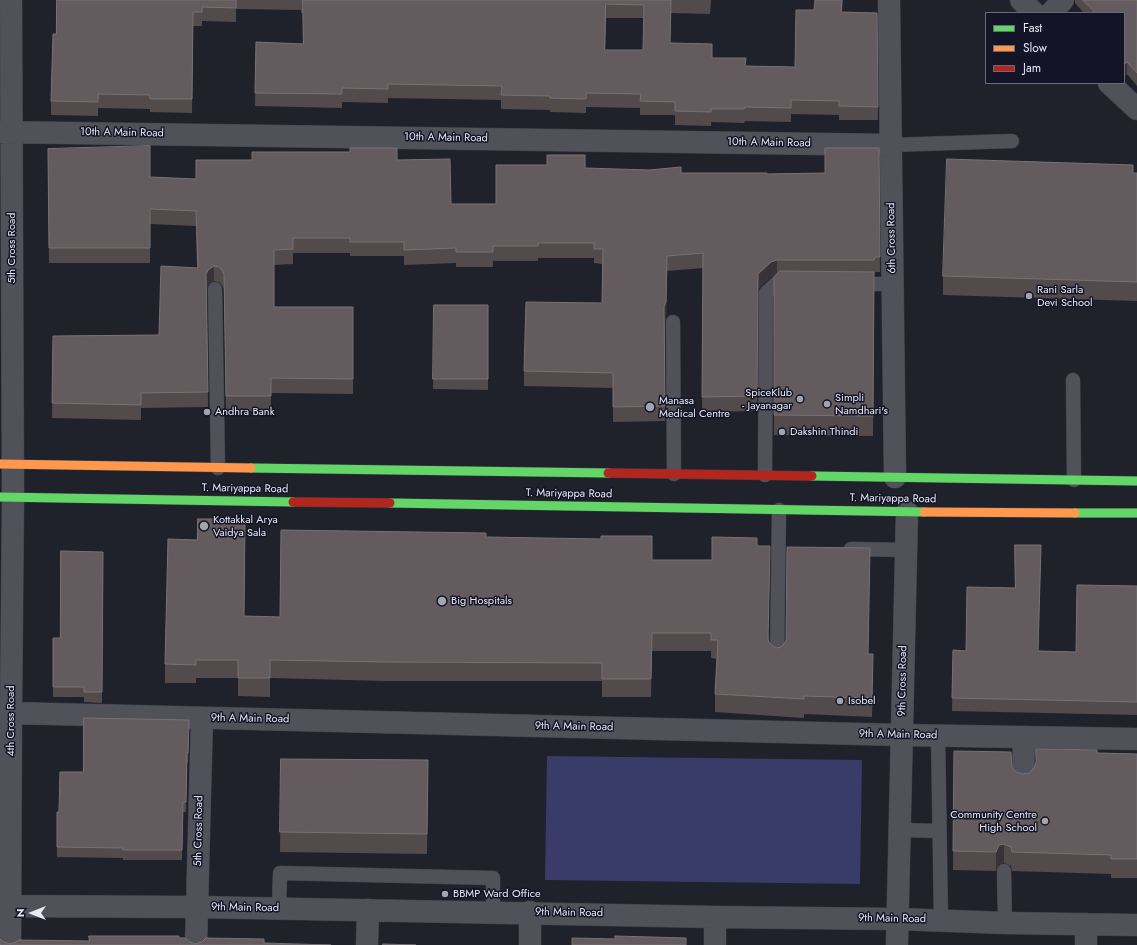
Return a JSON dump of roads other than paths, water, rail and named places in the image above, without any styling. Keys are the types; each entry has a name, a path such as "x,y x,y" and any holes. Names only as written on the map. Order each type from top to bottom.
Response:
{"main road":[{"name":"T. Mariyappa Road","path":"7,464 1137,480"},
{"name":"T. Mariyappa Road","path":"7,497 907,512 1137,513"}],"street":[{"name":"5th Cross Road","path":"7,497 6,132 11,0"},
{"name":"6th Cross Road","path":"889,0 895,477"},
{"path":"1021,0 1033,12"},
{"path":"1052,12 1063,0"},
{"path":"1110,84 1137,109"},
{"name":"10th A Main Road","path":"6,132 891,145"},
{"name":"4th Cross Road","path":"7,497 10,713 5,906 10,945"},
{"name":"9th Cross Road","path":"897,945 907,512"},
{"name":"9th A Main Road","path":"10,713 938,736 1137,739"},
{"name":"5th Cross Road","path":"196,945 202,718"},
{"path":"1023,781 1024,737"},
{"name":"9th Main Road","path":"5,906 279,908 941,920 1005,923 1086,935 1137,925"},
{"path":"367,945 368,910"},
{"path":"530,912 530,945"},
{"path":"715,945 716,917"}],"lane":[{"path":"891,145 1012,141"},
{"path":"765,475 766,293 777,283 807,283"},
{"path":"845,284 893,284"},
{"path":"215,289 218,468"},
{"path":"673,322 674,474"},
{"path":"1072,380 1074,480"},
{"path":"777,658 779,510"},
{"path":"778,548 794,548"},
{"path":"841,549 906,550"},
{"path":"938,736 941,920"},
{"path":"900,830 939,831"},
{"path":"1004,871 1005,923"},
{"path":"279,908 280,874 494,878 493,912"}],"place":[{"name":"Rani Sarla Devi School","path":"1029,296"},
{"name":"SpiceKlub - Jayanagar","path":"800,399"},
{"name":"Simpli Namdhari's","path":"827,404"},
{"name":"Manasa Medical Centre","path":"650,407"},
{"name":"Andhra Bank","path":"207,412"},
{"name":"Dakshin Thindi","path":"782,432"},
{"name":"Kottakkal Arya Vaidya Sala","path":"204,526"},
{"name":"Big Hospitals","path":"442,601"},
{"name":"Isobel","path":"840,701"},
{"name":"Community Centre High School","path":"1045,821"},
{"name":"BBMP Ward Office","path":"445,894"}]}
